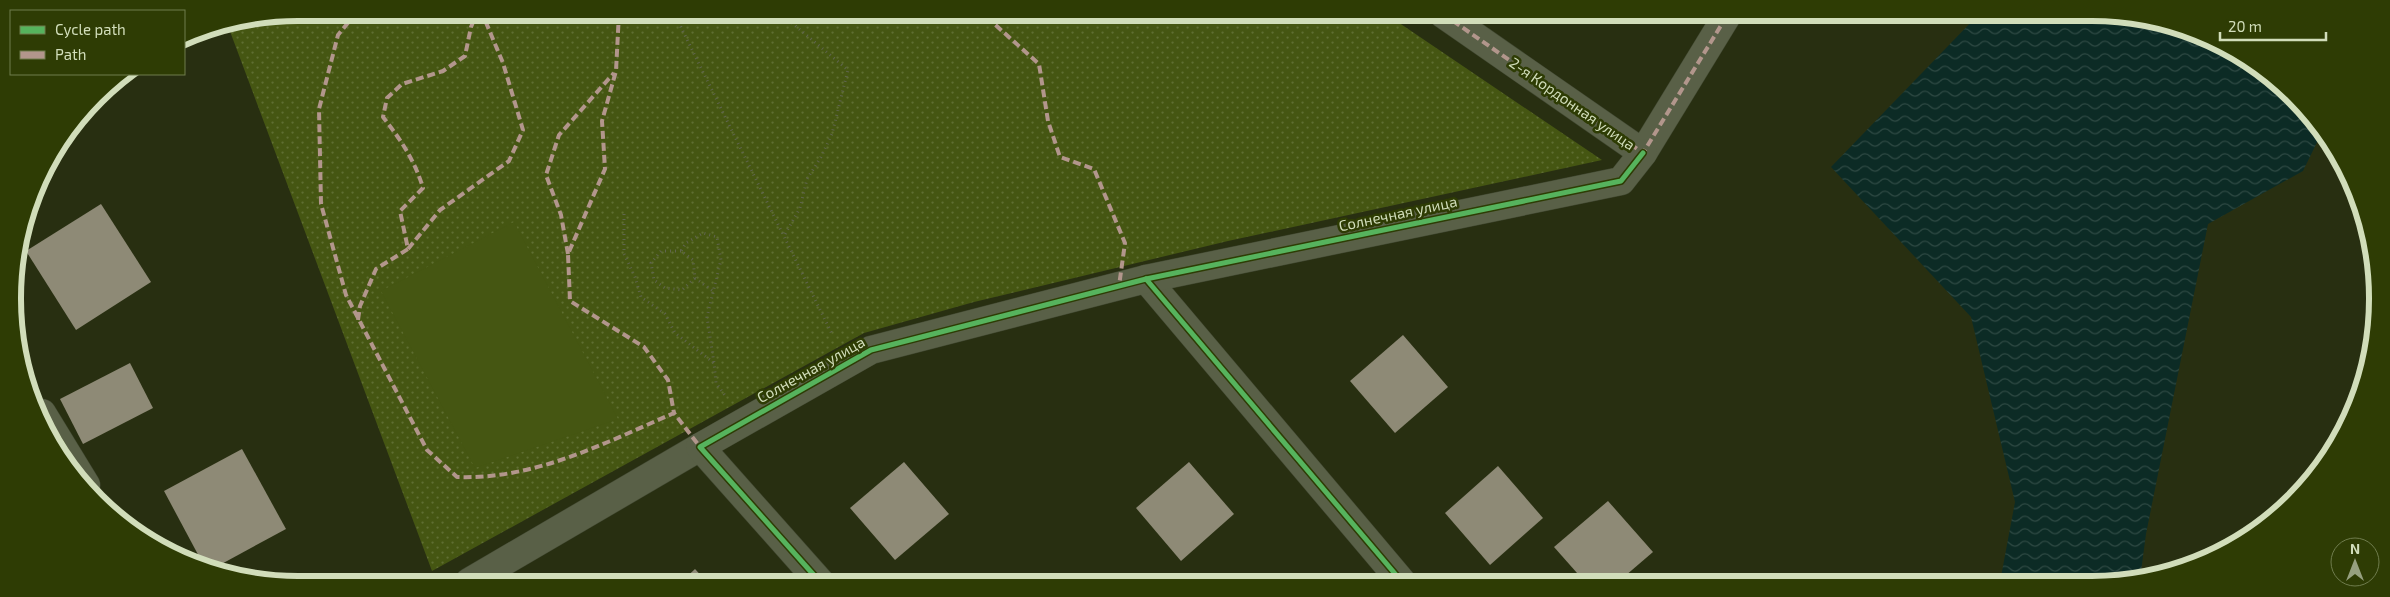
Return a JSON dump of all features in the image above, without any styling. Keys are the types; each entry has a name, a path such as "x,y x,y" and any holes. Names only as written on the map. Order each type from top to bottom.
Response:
{"street":[{"name":"2-я Кордонная улица","path":"1453,21 1643,153 1724,21"},
{"name":"Солнечная улица","path":"479,576 870,350 1146,279 1621,181 1643,153"},
{"path":"1146,279 1397,576"},
{"path":"700,447 815,576"}],"path":[{"path":"678,21 846,363"},
{"path":"783,237 800,208 807,179 821,157 832,134 848,70 790,21"},
{"path":"624,214 624,254 635,277 641,297 665,314 675,333 714,363"},
{"path":"681,252 686,243 704,233 717,237 721,260 707,317 716,383 745,421"},
{"path":"695,278 682,290 665,288 654,280 651,263 661,252 681,252 693,260 695,278 713,291"}],"green space":[{"path":"298,21 1396,21 1602,160 1228,241 974,302 864,333 432,571 230,30 262,24"},
{"path":"514,222 618,419 475,468 381,291"}],"water":[{"path":"1972,21 2110,22 2146,27 2181,36 2198,42 2246,68 2288,102 2318,139 2303,171 2208,224 2146,534 2141,571 2092,576 2001,576 2015,502 1971,317 1831,167"}],"building":[{"path":"101,204 151,282 76,330 26,251"},
{"path":"1403,335 1448,387 1395,433 1350,381"},
{"path":"130,363 153,408 83,444 60,399"},
{"path":"242,449 286,529 221,564 209,561 200,558 164,491"},
{"path":"904,462 949,514 895,560 850,508"},
{"path":"1189,462 1234,514 1181,561 1136,508"},
{"path":"1498,466 1543,518 1490,565 1445,513"},
{"path":"1608,501 1653,552 1625,576 1580,576 1554,547"},
{"path":"695,569 701,576 687,576"}],"marked path":[{"path":"349,21 338,35 319,109 321,204 346,295 427,450 457,477 486,476 514,472 568,457 674,413 700,447"},
{"path":"358,320 360,306 376,269 408,249 400,211 423,188 407,151 383,117 387,98 402,84 443,71 465,56 474,21"},
{"path":"408,249 440,210 509,161 523,130 503,63 485,21"},
{"path":"619,21 616,71 602,121 605,169 568,254 570,301 644,347 668,380 674,413"},
{"path":"991,21 1039,64 1048,121 1060,157 1094,169 1125,243 1119,286"},
{"path":"1453,21 1643,153 1724,21"},
{"path":"568,254 561,215 546,175 559,135 614,73"}],"cycle path":[{"path":"815,576 700,447 871,350 1146,279 1621,181 1643,153"},
{"path":"1146,279 1397,576"}]}
